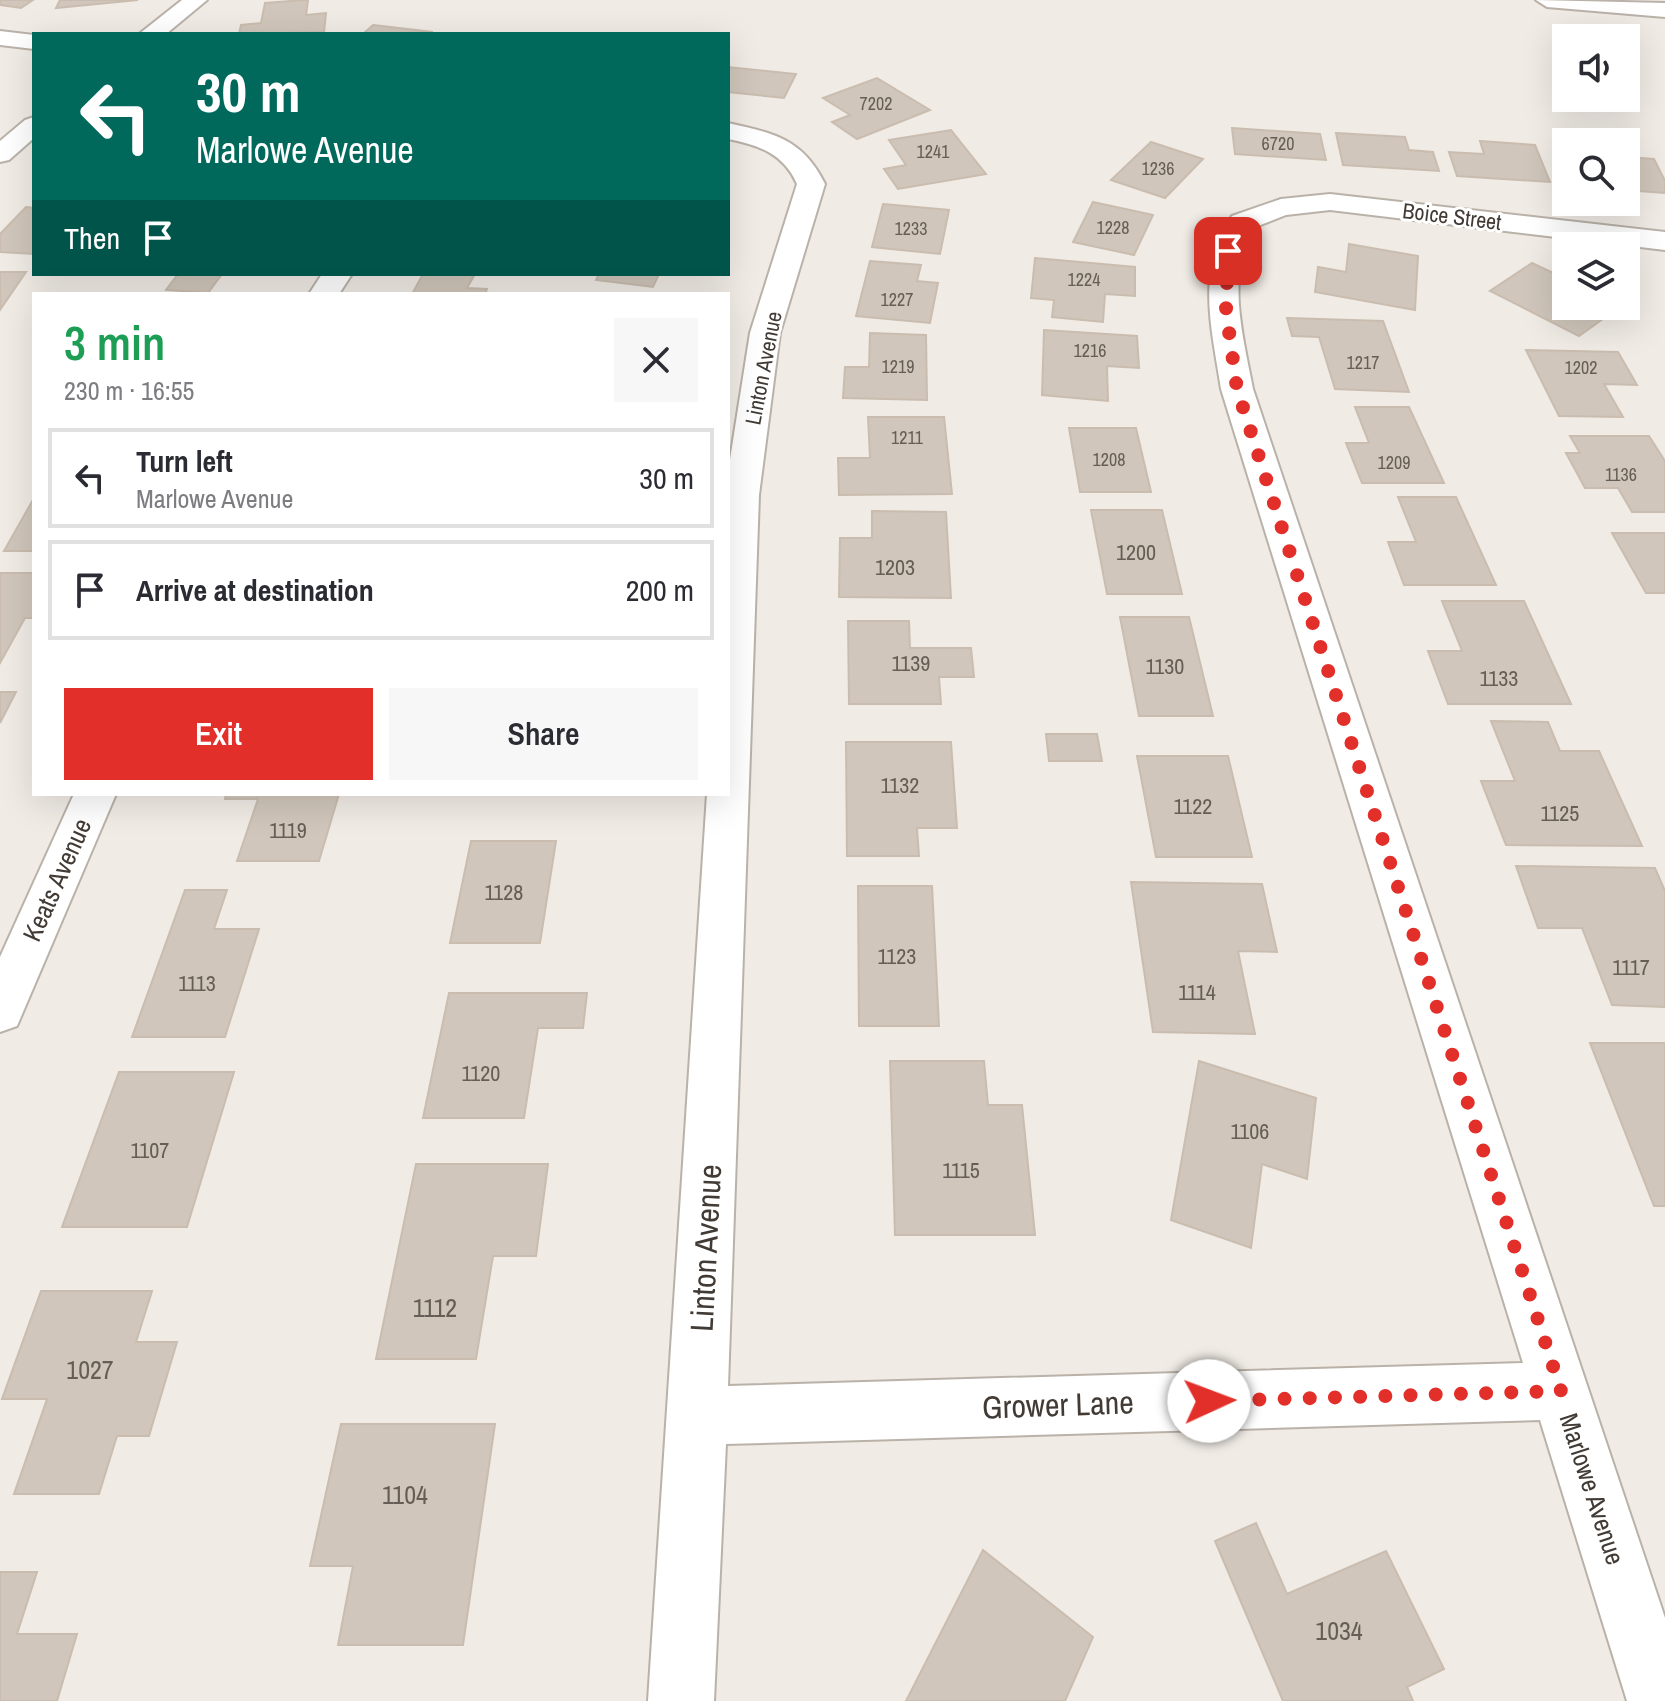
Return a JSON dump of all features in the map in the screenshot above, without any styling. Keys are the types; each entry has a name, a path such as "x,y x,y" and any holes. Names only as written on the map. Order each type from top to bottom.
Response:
{"street":[{"path":"154,32 196,0"},
{"path":"1547,0 1665,10"},
{"path":"0,38 32,42"},
{"path":"0,154 32,127"},
{"name":"Linton Avenue","path":"730,131 764,138 791,152 805,167 811,184 765,333 742,495 730,746"},
{"name":"Boice Street","path":"1242,222 1281,207 1330,202 1665,241"},
{"name":"Marlowe Avenue","path":"1242,222 1228,251 1225,269 1226,310 1237,389 1660,1701"},
{"name":"Keats Avenue","path":"0,1010 94,796"},
{"name":"Linton Avenue","path":"681,1701 728,796"},
{"name":"Grower Lane","path":"698,1416 1561,1391"}],"building":[{"path":"0,0 33,0 21,8 0,5"},
{"path":"60,0 138,0 56,8"},
{"path":"308,0 306,15 326,13 324,32 239,32 241,25 261,23 265,3"},
{"path":"373,25 433,32 365,32"},
{"path":"730,67 796,74 784,98 730,92"},
{"path":"877,78 930,110 857,139 832,122 850,115 823,98"},
{"path":"1232,128 1320,134 1326,160 1235,154"},
{"path":"951,130 986,174 898,189 884,169 906,165 889,140"},
{"path":"1336,133 1405,137 1409,150 1433,152 1439,171 1343,165"},
{"path":"1480,141 1535,145 1550,182 1457,176 1449,152 1484,154"},
{"path":"1151,142 1203,159 1165,198 1111,180"},
{"path":"1640,158 1654,159 1665,181 1665,193 1640,191"},
{"path":"1093,202 1153,215 1134,255 1073,242"},
{"path":"883,204 949,210 940,254 872,247"},
{"path":"26,207 32,208 32,254 0,252 0,234"},
{"path":"1349,244 1418,256 1415,310 1315,292 1318,267 1346,272"},
{"path":"1035,258 1135,267 1135,296 1105,294 1103,322 1052,317 1054,300 1031,298"},
{"path":"870,261 921,265 917,281 938,283 930,323 856,316"},
{"path":"1532,263 1552,272 1552,320 1601,320 1579,336 1490,291"},
{"path":"0,272 26,272 0,310"},
{"path":"176,276 221,276 209,292 166,290"},
{"path":"422,276 474,276 467,288 487,289 486,292 413,292"},
{"path":"598,276 658,276 653,287 596,280"},
{"path":"1287,318 1383,321 1409,392 1335,389 1319,337 1292,336"},
{"path":"1044,330 1137,336 1139,368 1107,366 1108,401 1042,395"},
{"path":"870,333 926,335 927,400 843,398 845,367 869,367"},
{"path":"1526,350 1618,352 1637,385 1604,384 1623,417 1559,416"},
{"path":"1355,407 1409,407 1444,483 1362,483 1346,443 1369,443"},
{"path":"868,417 944,417 952,494 839,495 838,458 870,458"},
{"path":"1069,428 1136,428 1151,492 1080,492"},
{"path":"1570,436 1649,436 1665,461 1665,512 1632,512 1618,488 1585,488 1566,453 1580,453"},
{"path":"1398,497 1456,497 1496,585 1404,585 1388,542 1416,542"},
{"path":"32,502 32,551 4,551"},
{"path":"1091,510 1162,510 1182,594 1107,594"},
{"path":"872,511 946,512 951,598 839,597 840,538 872,538"},
{"path":"1612,533 1665,533 1665,593 1646,593"},
{"path":"0,573 32,573 32,618 25,618 0,663"},
{"path":"1442,601 1524,601 1571,704 1448,704 1428,651 1462,651"},
{"path":"1120,617 1189,617 1213,716 1139,716"},
{"path":"848,621 909,621 910,648 971,648 974,677 939,677 941,704 849,704"},
{"path":"0,692 16,692 0,723"},
{"path":"1491,721 1548,722 1560,751 1599,751 1642,846 1506,845 1481,781 1515,781"},
{"path":"1046,734 1097,734 1102,761 1049,761"},
{"path":"846,742 951,742 957,828 917,828 919,856 847,856"},
{"path":"1137,756 1228,756 1252,857 1156,857"},
{"path":"226,796 338,796 319,861 237,861 258,799 225,799"},
{"path":"471,841 556,841 540,943 450,943"},
{"path":"1516,866 1655,868 1665,891 1665,1007 1612,1005 1582,928 1538,928"},
{"path":"1131,882 1262,884 1277,952 1238,951 1255,1034 1153,1032"},
{"path":"858,886 932,886 939,1026 859,1026"},
{"path":"185,890 227,890 214,929 259,929 225,1037 132,1037"},
{"path":"449,993 587,993 583,1028 538,1028 524,1118 423,1118"},
{"path":"1590,1043 1665,1043 1665,1206 1654,1206"},
{"path":"890,1061 984,1061 988,1105 1022,1105 1035,1235 895,1235"},
{"path":"1199,1061 1316,1098 1307,1179 1262,1164 1251,1248 1171,1220"},
{"path":"119,1072 234,1072 187,1227 62,1227"},
{"path":"416,1164 548,1164 536,1256 493,1256 476,1359 376,1359"},
{"path":"41,1291 152,1291 136,1342 177,1342 149,1436 117,1436 99,1494 14,1494 47,1399 2,1399"},
{"path":"341,1424 495,1424 463,1645 338,1645 353,1566 310,1566"},
{"path":"1256,1523 1287,1594 1386,1551 1444,1669 1407,1687 1413,1701 1283,1701 1215,1541"},
{"path":"983,1550 1093,1637 1065,1701 906,1701"},
{"path":"0,1572 37,1572 17,1634 77,1634 57,1701 0,1701"}],"route":[{"path":"1209,1401 1561,1391 1237,389 1226,310 1228,251"}]}
